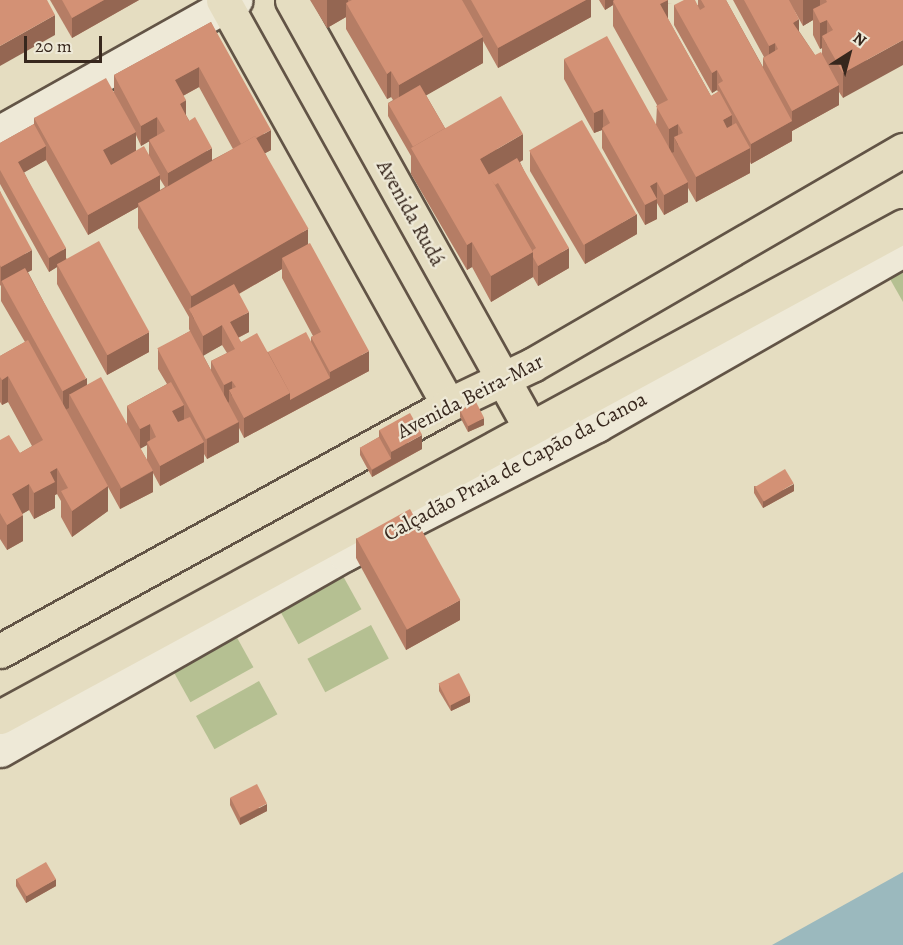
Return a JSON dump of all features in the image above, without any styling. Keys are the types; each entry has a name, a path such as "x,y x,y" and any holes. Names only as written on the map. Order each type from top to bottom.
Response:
{"main road":[{"name":"Avenida Rudá","path":"292,0 530,427"},
{"path":"228,2 448,405"},
{"name":"Avenida Beira-Mar","path":"0,651 448,405 504,378 903,150"},
{"path":"0,717 903,226"}],"street":[{"path":"0,132 228,2"},
{"name":"Calçadão Praia de Capão da Canoa","path":"0,750 345,554 597,425 903,250"}],"green space":[{"path":"903,272 903,302 890,279"},
{"path":"343,576 361,609 298,644 280,611"},
{"path":"371,625 389,659 325,692 307,659"},
{"path":"235,634 253,667 190,702 172,669"},
{"path":"259,681 277,714 214,749 196,716"}],"water":[{"path":"903,872 903,945 772,945"}],"building":[{"path":"0,0 47,0 55,15 0,46"},
{"path":"62,0 104,0 72,18"},
{"path":"352,0 462,0 483,37 399,85 391,71 387,74 346,3"},
{"path":"471,0 586,0 498,48"},
{"path":"614,0 668,0 660,4 711,96 719,91 732,115 723,120 727,128 736,123 750,148 696,177 674,137 683,133 678,124 669,129 656,106 668,100"},
{"path":"684,0 695,0 700,10 705,7 701,0 726,0 792,121 751,144 718,84 723,81 717,70 712,73 674,5"},
{"path":"744,0 789,0 799,19 793,23 815,55 821,52 839,85 792,111 763,58 778,49 775,43 769,46"},
{"path":"826,0 903,0 903,40 843,73 822,36 833,30 827,20 820,23 813,9 827,2"},
{"path":"211,22 271,130 241,144 199,67 175,80 186,100 180,104 189,121 195,117 212,148 168,173 149,140 165,131 157,117 141,126 114,75"},
{"path":"607,36 688,182 664,195 657,182 650,186 657,199 645,205 602,128 610,123 603,109 594,113 564,59"},
{"path":"106,78 136,132 103,150 111,165 144,146 160,175 88,215 34,118"},
{"path":"420,85 445,128 413,147 388,104"},
{"path":"501,96 523,134 480,159 533,252 491,276 472,242 467,245 411,148"},
{"path":"582,120 636,214 584,245 529,151"},
{"path":"34,124 46,146 18,162 66,248 49,258 0,170 0,143"},
{"path":"255,136 308,229 192,296 138,204"},
{"path":"517,158 569,248 538,266 533,257 533,250 536,248 498,183 495,185 488,175"},
{"path":"0,191 32,250 1,267 0,265"},
{"path":"99,241 149,332 107,355 57,264"},
{"path":"310,243 369,351 330,372 311,337 321,332 282,258"},
{"path":"25,268 86,378 62,391 1,281"},
{"path":"234,284 249,312 230,322 241,342 257,333 290,393 244,418 229,390 236,387 232,381 224,385 211,361 235,349 222,325 203,336 189,309"},
{"path":"190,331 238,422 206,439 157,348"},
{"path":"306,332 330,378 290,400 290,393 268,352"},
{"path":"28,340 108,486 72,511 61,491 68,488 57,468 50,472 55,482 34,493 29,484 12,494 23,515 7,525 0,513 0,440 9,435 20,453 43,440 8,376 2,380 0,377 0,356"},
{"path":"101,377 153,471 121,488 70,394"},
{"path":"171,382 184,405 172,411 178,422 190,417 204,442 160,466 147,442 156,437 150,424 140,429 127,406"},
{"path":"476,402 484,418 468,426 460,410"},
{"path":"410,413 422,435 392,452 379,430"},
{"path":"379,437 391,459 372,470 360,448"},
{"path":"785,469 794,484 764,502 755,487"},
{"path":"410,509 460,600 407,630 357,539"},
{"path":"459,673 470,695 450,706 439,683"},
{"path":"257,784 267,804 240,817 230,798"},
{"path":"46,862 56,879 27,896 17,879"}]}
